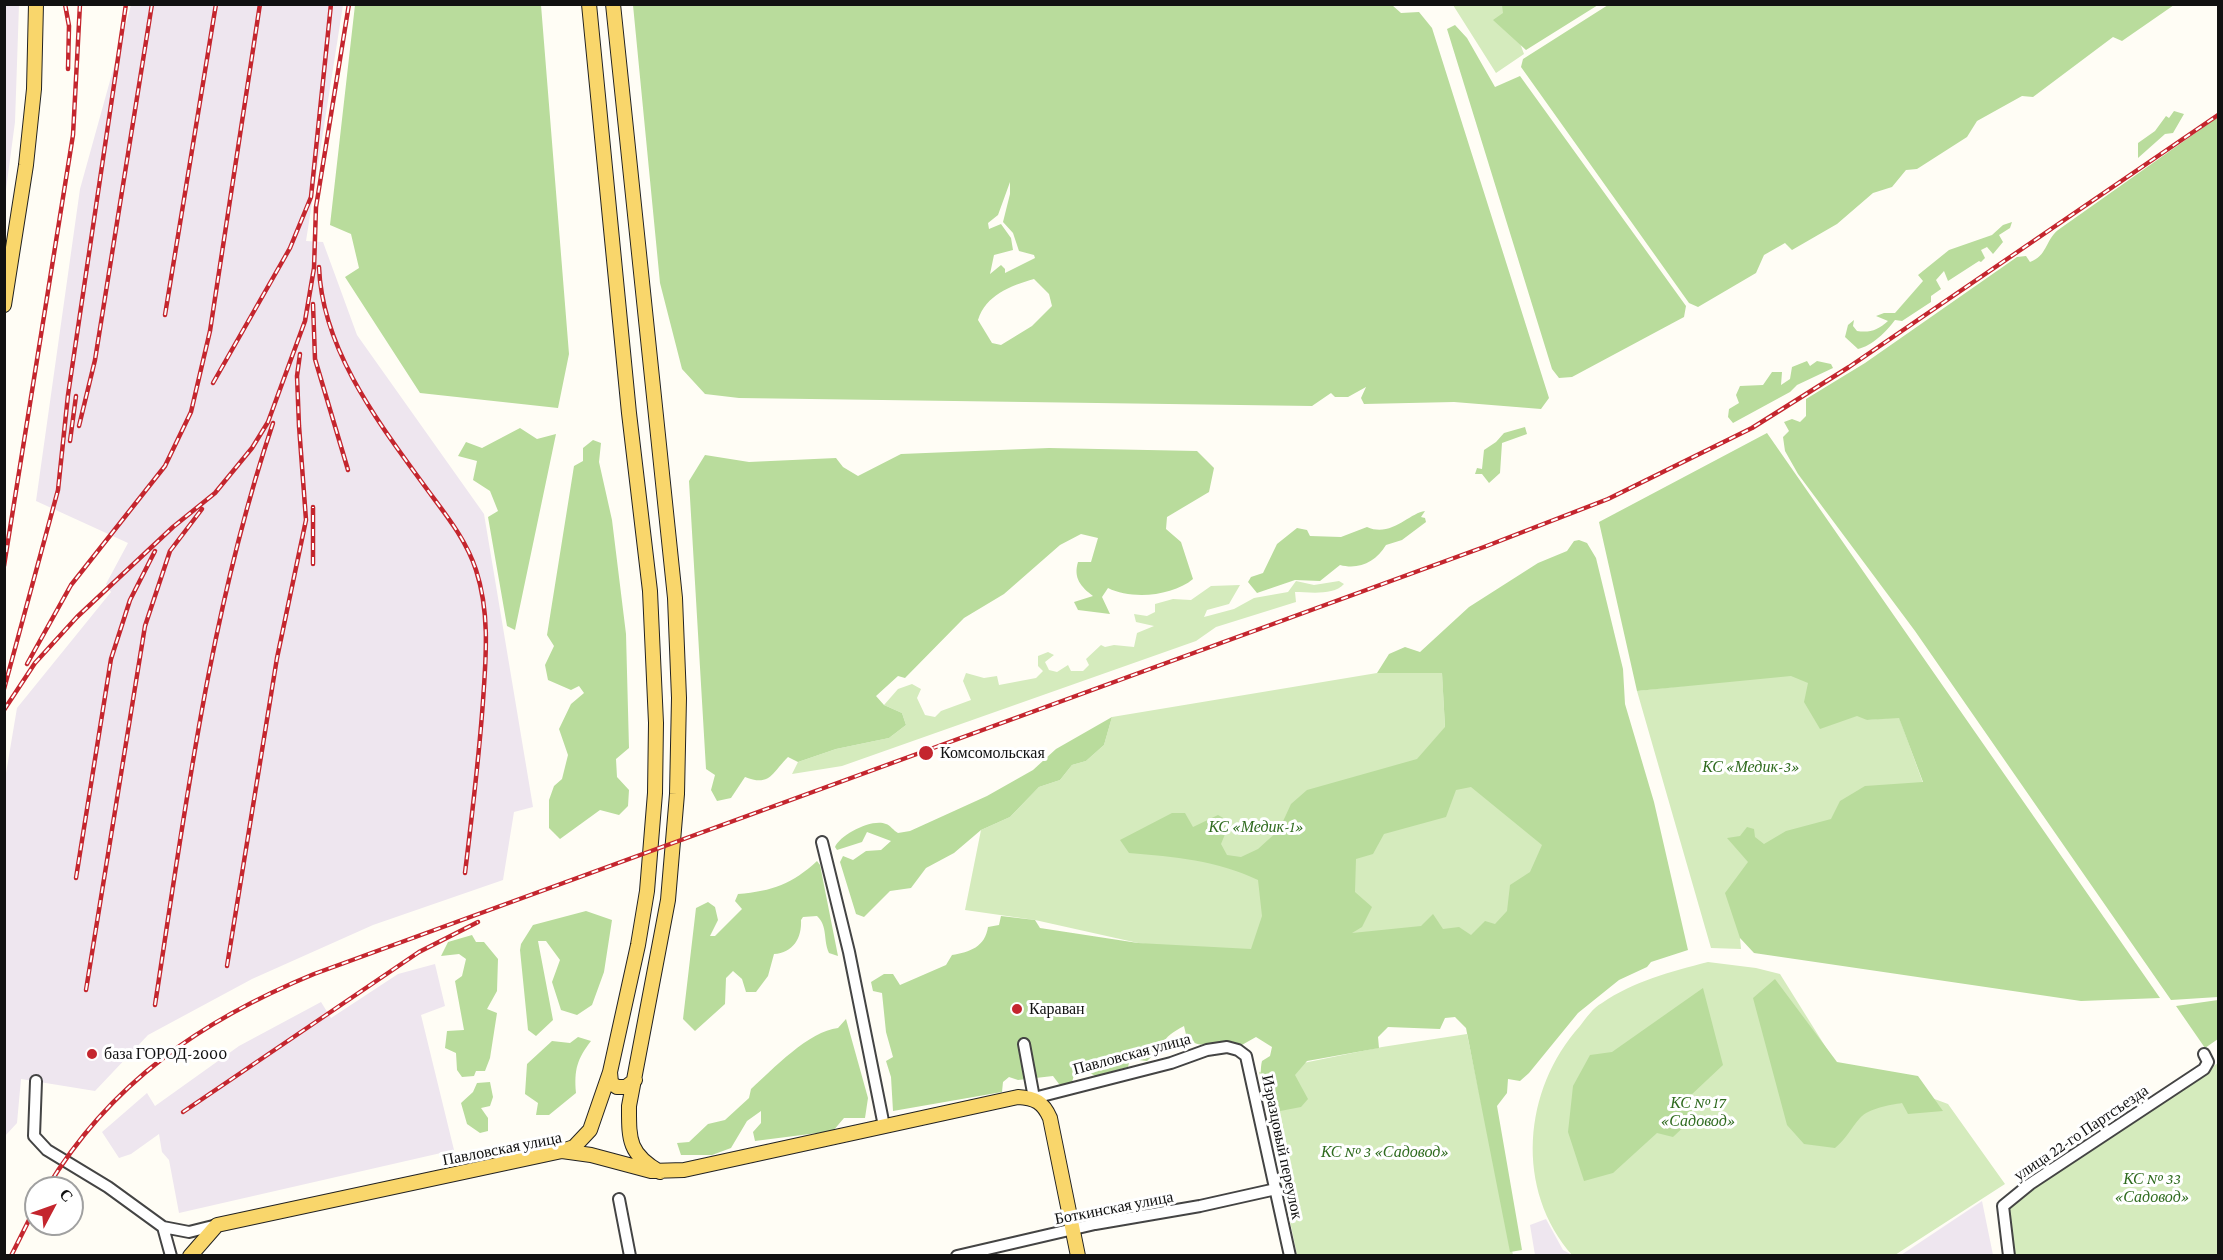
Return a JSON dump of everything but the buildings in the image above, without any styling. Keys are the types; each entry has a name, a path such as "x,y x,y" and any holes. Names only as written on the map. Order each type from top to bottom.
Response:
{"main road":[{"path":"4,305 31,121 36,4"},
{"path":"562,1151 574,1148 590,1130 609,1072 629,990 646,891 654,818 656,723 650,591 611,240 589,4"},
{"path":"613,4 675,598 679,698 677,794 668,900 629,1106 630,1141 635,1152 647,1164 660,1172"},
{"path":"609,1072 611,1083 617,1087 626,1087 635,1080"},
{"name":"Павловская улица","path":"217,1225 562,1151 660,1172 684,1170 1018,1097 1034,1098"},
{"path":"1034,1098 1045,1107 1050,1118 1078,1256"},
{"path":"193,1252 217,1225"}],"street":[{"path":"822,842 849,952 884,1126"},
{"path":"1024,1044 1034,1098"},
{"name":"Павловская улица","path":"1034,1098 1171,1063 1207,1050 1227,1047 1238,1050"},
{"name":"Изразцовый переулок","path":"1238,1050 1246,1056 1250,1065 1290,1256"},
{"name":"улица 22-го Партсъезда","path":"2009,1256 2003,1206 2030,1184 2204,1069 2208,1062 2204,1054"},
{"path":"36,1081 34,1136 47,1150 108,1187 163,1227 189,1232 217,1225"},
{"name":"Боткинская улица","path":"957,1256 1072,1230 1276,1189"},
{"path":"619,1199 630,1256"},
{"path":"163,1227 171,1256"}],"shaded area":[{"path":"5,4 19,5 15,122 5,197"},
{"path":"131,5 343,5 306,241 323,242 357,335 484,514 533,807 514,812 503,880 373,925 252,979 148,1035 95,1091 21,1079 17,1123 5,1136 4,785 17,708 111,592 106,584 128,543 36,501 80,189"},
{"path":"435,964 445,1006 421,1015 454,1150 179,1213 169,1160 162,1152 159,1134 131,1154 119,1158 102,1132 147,1093 155,1106 239,1046 321,1002 331,1018 398,974"},
{"path":"1982,1201 1993,1255 1901,1255"},
{"path":"1546,1219 1563,1250 1572,1255 1535,1255 1530,1225"}],"green space":[{"path":"355,5 541,5 569,354 558,408 420,393 345,277 359,268 351,234 330,225"},
{"path":"633,5 1392,5 1401,13 1419,12 1432,28 1549,398 1541,409 1454,402 1364,404 1361,398 1366,387 1348,397 1335,397 1331,393 1312,406 739,398 705,394 682,369 660,283","holes":["1010,182 1010,194 1003,222 1013,233 1019,251 1034,255 1035,258 1005,273 1001,265 990,274 994,255 1013,250 1011,238 1001,224 989,229 988,223 998,215","1034,279 1049,294 1052,306 1032,326 1001,345 992,343 978,320 982,311 1000,293"]},
{"path":"1453,5 1506,5 1524,54 1496,73"},
{"path":"1502,5 1598,5 1526,50 1493,20 1503,13"},
{"path":"1608,5 2174,5 2122,41 2113,37 2033,97 2022,96 1977,121 1967,137 1917,169 1906,170 1892,187 1873,193 1837,224 1792,250 1785,243 1764,255 1756,273 1698,307 1689,303 1521,67 1523,59"},
{"path":"1455,25 1467,38 1495,87 1520,76 1686,306 1684,317 1572,377 1559,378 1552,369 1447,29"},
{"path":"2174,111 2184,114 2173,133 2165,134 2138,158 2138,143 2155,131 2166,116 2169,118"},
{"path":"2218,117 2218,997 2171,1000 1915,631 1798,474 1785,451 1783,437 1789,431 1784,422 1792,419 1800,422 1806,416 1806,399 1865,363 2017,257 2026,256 2030,262 2036,259 2058,230"},
{"path":"2012,222 2010,228 1999,235 2003,242 1993,254 1987,247 1981,250 1985,258 1981,262 1979,261 1948,281 1944,271 1936,280 1941,289 1931,296 1931,302 1902,321 1895,320 1879,338 1869,345 1858,349 1845,337 1848,325 1854,320 1853,326 1857,331 1866,332 1877,329 1888,321 1876,316 1895,313 1923,281 1918,275 1949,250 1992,235 2003,225"},
{"path":"1807,361 1810,366 1817,361 1831,364 1833,368 1797,385 1790,392 1733,423 1728,417 1729,409 1739,403 1736,395 1740,386 1763,385 1772,372 1782,372 1781,385 1790,379 1792,367"},
{"path":"1525,427 1527,434 1502,443 1500,473 1489,483 1482,474 1475,474 1477,468 1482,469 1484,450 1504,433"},
{"path":"520,428 537,439 556,434 515,630 507,626 488,517 498,511 490,491 473,480 477,461 458,456 466,442 482,448"},
{"path":"1767,433 2160,998 2081,1001 1754,953 1740,938 1725,893 1748,862 1727,838 1740,836 1747,827 1754,829 1755,837 1764,844 1786,831 1831,819 1840,801 1865,786 1923,782 1899,718 1867,720 1857,716 1820,729 1804,702 1808,683 1791,676 1637,691 1599,522"},
{"path":"593,440 601,443 599,462 612,520 626,634 629,748 616,759 617,777 629,790 628,806 619,815 600,810 560,839 549,828 549,800 554,786 562,779 568,755 559,729 571,704 584,693 579,686 571,690 548,680 545,665 554,646 547,635 574,466 583,461 583,448"},
{"path":"1049,448 1197,451 1214,468 1209,492 1167,517 1166,529 1181,542 1193,579 1175,589 1152,594 1129,594 1108,588 1102,597 1110,614 1078,610 1074,602 1093,596 1079,582 1078,562 1091,562 1098,538 1081,534 1060,545 1004,594 964,618 905,678 898,676 876,696 884,705 902,713 906,725 889,738 836,749 798,762 788,757 770,777 753,780 745,777 731,798 717,801 711,790 715,775 706,769 689,481 705,455 749,462 836,458 843,467 858,476 901,454"},
{"path":"1425,511 1421,517 1425,518 1426,522 1402,540 1386,545 1377,556 1366,563 1354,566 1340,565 1320,581 1295,580 1257,593 1248,582 1251,577 1263,573 1277,544 1297,528 1307,530 1310,536 1341,537 1367,527 1376,530 1392,527"},
{"path":"1574,541 1587,543 1596,558 1623,669 1625,704 1654,802 1688,950 1651,962 1647,967 1619,980 1578,1013 1529,1073 1520,1081 1508,1079 1507,1093 1497,1106 1522,1250 1510,1252 1466,1028 1455,1017 1445,1018 1440,1029 1388,1027 1378,1037 1379,1048 1307,1061 1295,1075 1308,1099 1301,1107 1275,1112 1265,1094 1261,1074 1262,1061 1270,1056 1272,1047 1256,1037 1240,1046 1231,1041 1208,1045 1198,1044 1187,1039 1184,1026 1166,1039 1147,1061 1130,1059 1128,1067 1095,1076 1084,1069 1075,1072 1072,1082 1065,1086 1059,1084 1053,1076 1018,1080 1009,1077 1003,1082 1002,1092 893,1111 891,1077 886,1061 893,1057 886,1032 882,993 873,991 871,982 884,974 893,974 900,985 946,965 952,955 971,950 980,944 988,927 999,925 1001,916 1035,920 1040,928 1138,943 1251,949 1262,916 1258,880 1211,864 1129,853 1120,840 1172,813 1185,813 1193,827 1218,815 1230,822 1221,844 1227,855 1241,857 1258,849 1279,830 1291,804 1307,790 1417,759 1445,727 1442,673 1377,673 1389,654 1405,647 1420,652 1469,607 1538,563 1567,551","holes":["1471,787 1542,845 1530,872 1510,885 1507,911 1495,924 1485,921 1471,935 1459,927 1443,929 1433,914 1421,926 1352,933 1362,927 1372,907 1355,892 1356,859 1373,854 1384,834 1446,817 1456,790"]},
{"path":"1296,581 1314,585 1339,581 1344,584 1327,592 1295,592 1296,602 1216,627 1196,641 842,766 792,774 798,762 836,749 889,738 906,725 902,713 884,705 898,689 912,684 921,689 917,698 925,715 935,717 941,711 971,700 963,681 966,673 984,678 997,676 999,685 1036,678 1043,671 1038,666 1038,656 1048,652 1054,655 1045,662 1049,670 1057,672 1068,665 1071,671 1083,671 1089,665 1086,659 1101,645 1134,647 1137,633 1154,626 1136,622 1134,614 1147,616 1155,612 1155,604 1173,599 1191,600 1211,586 1240,585 1229,604 1207,610 1204,617 1234,609 1254,598 1288,592"},
{"name":"КС «Медик-3»","path":"1838,669 1867,720 1899,717 1923,783 1740,938 1741,949 1711,948 1637,691"},
{"name":"КС «Медик-1»","path":"1442,672 1445,728 1553,842 1498,941 1262,960 1138,943 1035,920 965,910 981,830 1010,817 1039,787 1060,780 1072,765 1086,761 1104,745 1112,717 1377,673"},
{"path":"1112,717 1104,745 1086,761 1072,765 1060,780 1039,787 1010,817 981,830 954,853 926,868 911,888 890,891 864,917 856,914 840,862 843,856 853,860 866,851 881,850 891,841 867,832 862,842 837,850 835,847 843,838 873,823 886,824 898,833 910,831 987,796 1033,770 1056,749"},
{"path":"817,861 820,865 838,956 829,953 823,924 817,916 803,917 800,933 795,943 786,951 774,954 768,976 756,992 746,992 742,979 733,971 726,978 725,1004 695,1031 683,1019 696,908 708,902 715,907 718,920 710,936 715,936 742,909 735,901 738,894 762,891 781,885"},
{"path":"586,911 612,920 604,972 592,1005 577,1015 561,1010 552,982 560,960 546,941 538,941 553,1020 536,1036 528,1030 521,944 533,925"},
{"path":"472,935 476,942 484,942 498,959 497,991 487,1009 497,1013 490,1058 485,1071 476,1071 474,1076 462,1077 457,1070 456,1053 445,1048 447,1031 464,1030 455,981 462,976 466,959 459,954 441,956 448,942"},
{"name":"КС № 17 «Садовод»","path":"1708,962 1756,968 1780,974 1835,1062 1948,1104 2005,1184 1895,1255 1573,1256 1554,1230 1541,1201 1534,1171 1533,1140 1537,1109 1547,1079 1561,1051 1599,1005 1640,983"},
{"path":"1775,979 1837,1062 1918,1076 1943,1111 1908,1114 1902,1103 1886,1106 1864,1115 1835,1148 1804,1144 1787,1125 1753,998"},
{"path":"1703,988 1723,1065 1690,1096 1693,1118 1673,1137 1657,1133 1613,1173 1584,1181 1568,1132 1573,1086 1590,1055 1612,1052"},
{"path":"2218,1000 2218,1039 2205,1048 2176,1006"},
{"path":"846,1019 868,1098 865,1118 844,1118 833,1131 755,1141 753,1132 761,1123 761,1111 747,1121 731,1148 712,1155 681,1155 677,1143 689,1142 708,1124 725,1120 749,1098 751,1089 792,1052 815,1036 838,1028"},
{"name":"КС № 3 «Садовод»","path":"1467,1034 1513,1255 1297,1255 1259,1072 1382,1047"},
{"path":"578,1037 591,1041 582,1053 578,1065 576,1093 549,1115 536,1115 538,1103 525,1094 527,1064 552,1041 570,1043"},
{"name":"КС № 33 «Садовод»","path":"2218,1063 2218,1255 2014,1255 2008,1206"},
{"path":"490,1082 493,1097 490,1106 481,1108 488,1118 488,1131 480,1133 467,1124 461,1103 473,1092 477,1083"}],"railway":[{"path":"65,4 69,26 68,69"},
{"path":"4,566 73,135 80,4"},
{"path":"4,689 58,490 68,395 126,4"},
{"path":"79,426 95,360 152,4"},
{"path":"165,315 216,4"},
{"path":"27,664 71,585 165,466 191,412 210,331 260,4"},
{"path":"213,383 290,248 311,197 331,4"},
{"path":"4,710 35,663 77,617 173,527 215,493 252,448 268,422 305,321 314,268 316,207 349,4"},
{"path":"55,1176 100,1117 130,1086 162,1059 197,1034 234,1012 314,974 1484,547 1608,499 1752,428 1849,367 2218,115"},
{"path":"319,267 322,297 340,353 369,407 459,534 476,570 480,586 486,635 485,668 465,873"},
{"path":"313,304 315,359 348,470"},
{"path":"227,966 277,658 306,520 297,376 300,354"},
{"path":"70,441 76,396"},
{"path":"155,1005 189,785 216,638 251,494 273,423"},
{"path":"313,507 313,564"},
{"path":"86,990 145,626 170,551 202,509"},
{"path":"76,878 111,659 130,600 155,551"},
{"path":"183,1112 419,952 478,922"},
{"path":"11,1256 24,1230"}],"place":[{"name":"Комсомольская","path":"926,753"},
{"name":"Караван","path":"1017,1009"},
{"name":"база ГОРОД-2000","path":"92,1054"}]}
